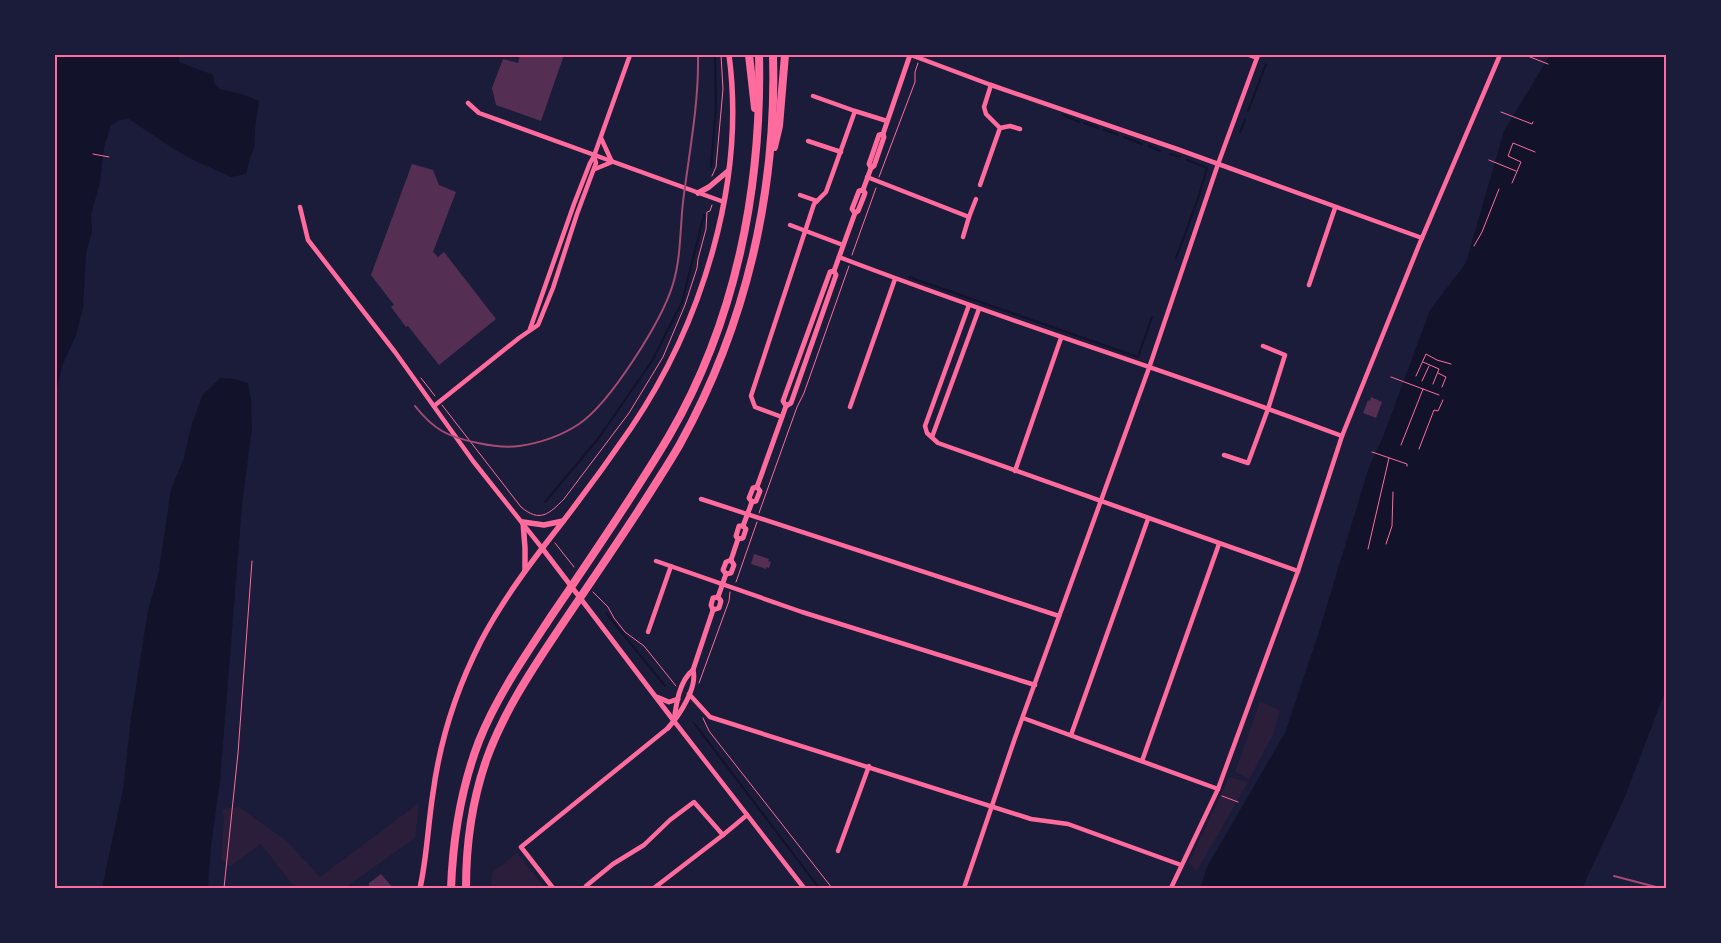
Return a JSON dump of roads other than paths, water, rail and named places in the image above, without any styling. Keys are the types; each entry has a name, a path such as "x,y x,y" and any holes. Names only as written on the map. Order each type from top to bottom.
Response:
{"highway":[{"path":"750,55 758,127"},
{"path":"451,888 457,818 468,774 479,742 503,691 670,435 711,349 726,305 744,234 753,186 758,127 759,55"},
{"path":"468,888 466,868 469,834 476,798 496,737 516,696 679,446 705,397 737,316 764,206 769,168 774,92 773,55"},
{"path":"769,168 779,126 785,55"}],"main road":[{"path":"420,888 436,776 443,744 455,704 481,642 525,570 631,428 648,400 678,345 707,267 724,202 728,171 732,106 729,55"},
{"path":"698,193 728,171"},
{"path":"525,570 526,548 523,522 544,525 563,521"}],"street":[{"path":"530,329 574,204 601,138 630,55"},
{"path":"674,721 675,707 686,675 693,670 714,610 718,608 721,601 718,597 726,574 732,573 734,565 731,560 738,539 743,538 746,529 743,526 752,502 756,501 760,491 757,487 786,406 783,401 830,272 834,271 855,213 858,212 865,193 863,190 867,177 877,159 887,121 911,55 1422,238"},
{"path":"964,888 1059,616 1149,368 1218,164 1257,56 1249,55"},
{"path":"1172,888 1218,789 1298,571 1342,436 1422,238 1500,55"},
{"path":"991,85 984,106 986,114 1000,128"},
{"path":"813,96 887,121"},
{"path":"468,103 478,113 724,202"},
{"path":"782,417 755,407 750,396 816,201 826,192 855,110"},
{"path":"1000,128 1010,126 1020,129"},
{"path":"980,186 1000,128"},
{"path":"601,138 612,162"},
{"path":"808,141 841,152"},
{"path":"434,406 530,329 538,326 596,163 594,156"},
{"path":"593,170 612,162"},
{"path":"867,177 969,217"},
{"path":"800,195 816,201"},
{"path":"962,237 976,199"},
{"path":"300,207 308,240 394,352 473,461 523,522 804,888"},
{"path":"1309,284 1335,208"},
{"path":"790,225 843,245"},
{"path":"839,257 978,309 1342,436"},
{"path":"850,407 895,279"},
{"path":"969,305 925,426 927,432 938,443 1298,571"},
{"path":"932,436 978,309"},
{"path":"1015,471 1061,338"},
{"path":"1224,455 1248,463 1268,409 1285,355 1263,346"},
{"path":"702,499 1059,616"},
{"path":"1071,735 1148,519"},
{"path":"1142,762 1219,544"},
{"path":"656,560 802,612 1036,685"},
{"path":"648,632 671,566"},
{"path":"553,888 521,847 668,728 689,694 695,676 693,670"},
{"path":"689,694 710,717 1031,818 1068,824 1182,865"},
{"path":"656,697 669,702 678,699"},
{"path":"1023,718 1218,789"},
{"path":"838,850 869,766"},
{"path":"587,888 586,886 595,878 613,864 644,845 670,820 694,802 723,835"},
{"path":"654,888 747,815"}],"waterway":[{"path":"711,167 716,108 715,55"},
{"path":"1248,111 1266,64"},
{"path":"1063,115 1079,122"},
{"path":"1240,132 1245,120"},
{"path":"1084,123 1098,128"},
{"path":"1104,130 1118,135"},
{"path":"1124,137 1142,144"},
{"path":"1149,146 1160,151"},
{"path":"1170,154 1180,157"},
{"path":"1176,258 1198,199 1207,168 1187,160"},
{"path":"545,502 598,439 652,361 682,302 704,215"},
{"path":"909,277 1138,357 1152,317"},
{"path":"606,613 665,686"},
{"path":"694,723 819,888"}],"railway":[{"path":"415,406 435,427 450,435 467,441 509,447 535,443 565,432 579,424 605,398 634,360 647,339 667,300 676,274 695,110 698,55"},
{"path":"1614,876 1660,888"}]}
